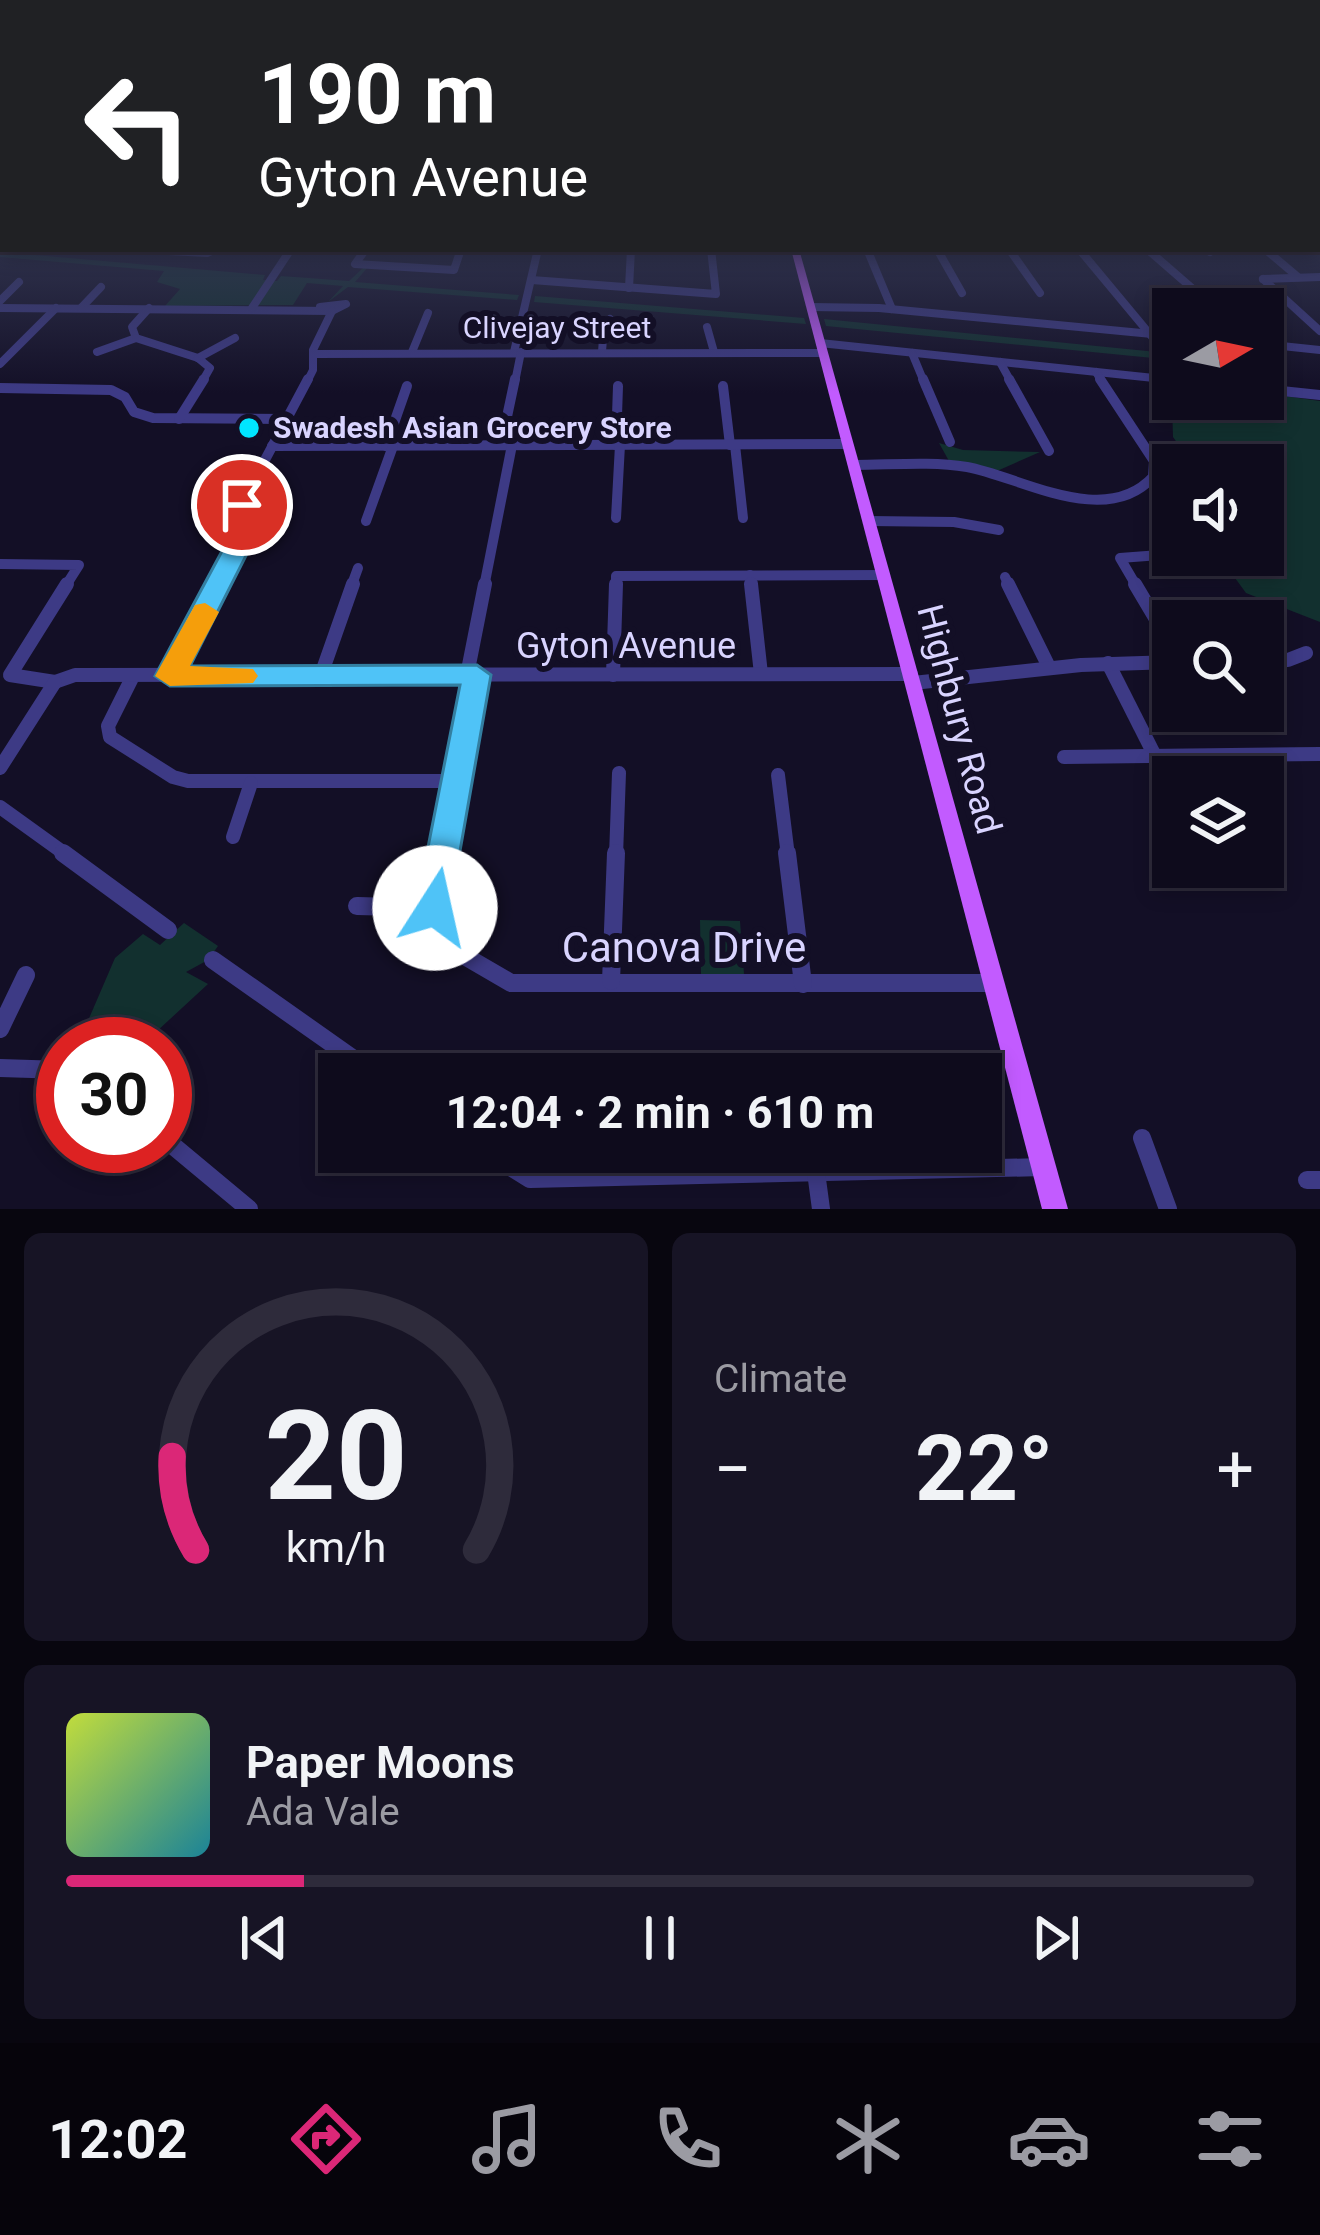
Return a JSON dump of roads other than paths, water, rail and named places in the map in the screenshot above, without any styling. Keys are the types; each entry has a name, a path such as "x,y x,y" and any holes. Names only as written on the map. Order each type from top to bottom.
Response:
{"main road":[{"name":"Highbury Road","path":"803,280 1055,1209"}],"street":[{"path":"252,308 270,280"},
{"path":"357,906 435,908 532,280"},
{"path":"537,280 716,294 714,280"},
{"path":"629,280 629,288"},
{"path":"880,280 892,309"},
{"path":"955,280 962,293"},
{"path":"1031,280 1040,293"},
{"path":"1105,280 1152,336"},
{"path":"1265,280 1320,331"},
{"path":"0,305 19,282"},
{"path":"81,308 101,287"},
{"path":"0,305 332,311 313,354 313,370 242,505 242,538 173,676"},
{"path":"811,307 892,309 1150,334"},
{"path":"0,364 56,308"},
{"path":"136,338 132,327 149,308"},
{"path":"412,352 428,313"},
{"path":"602,352 604,325 610,320"},
{"path":"707,327 714,352"},
{"path":"97,352 136,338 209,364 209,373 179,418"},
{"path":"198,358 235,338"},
{"path":"1284,346 1320,350"},
{"name":"Clivejay Street","path":"313,354 822,348 1152,378"},
{"path":"912,353 950,442"},
{"path":"1000,362 1049,451"},
{"path":"854,465 959,466 1027,489 1072,497 1141,490 1152,482 1154,461 1096,372"},
{"path":"366,521 407,386"},
{"path":"616,518 618,386"},
{"path":"723,386 743,518"},
{"path":"0,388 111,389 139,415 286,418"},
{"path":"1284,391 1320,395"},
{"path":"272,446 848,444"},
{"path":"869,521 954,522 999,530"},
{"path":"1152,556 1120,558 1152,612"},
{"path":"0,564 79,565 5,676"},
{"path":"321,675 358,568"},
{"path":"750,575 761,674"},
{"path":"613,675 616,576 884,575"},
{"path":"1005,578 1017,594 1048,668"},
{"path":"1284,660 1306,653"},
{"name":"Gyton Avenue","path":"5,676 55,682 68,675 971,678 1152,662"},
{"path":"1108,663 1155,756 1320,754"},
{"path":"133,676 109,726 110,737 173,777 251,783 458,781"},
{"path":"2,761 55,682"},
{"path":"1064,758 1152,756"},
{"path":"610,982 619,773"},
{"path":"778,775 803,984"},
{"path":"233,838 251,783"},
{"path":"0,807 168,930"},
{"name":"Canova Drive","path":"435,908 437,938 511,983 994,983"},
{"path":"213,960 345,1053"},
{"path":"0,1029 26,975"},
{"path":"0,1068 36,1069"},
{"path":"1142,1138 1168,1209"},
{"path":"192,1162 249,1209"},
{"path":"1002,1168 1043,1167"},
{"path":"520,1173 530,1179 775,1173"},
{"path":"816,1173 821,1209"}],"place":[{"name":"Swadesh Asian Grocery Store","path":"249,428"}]}
